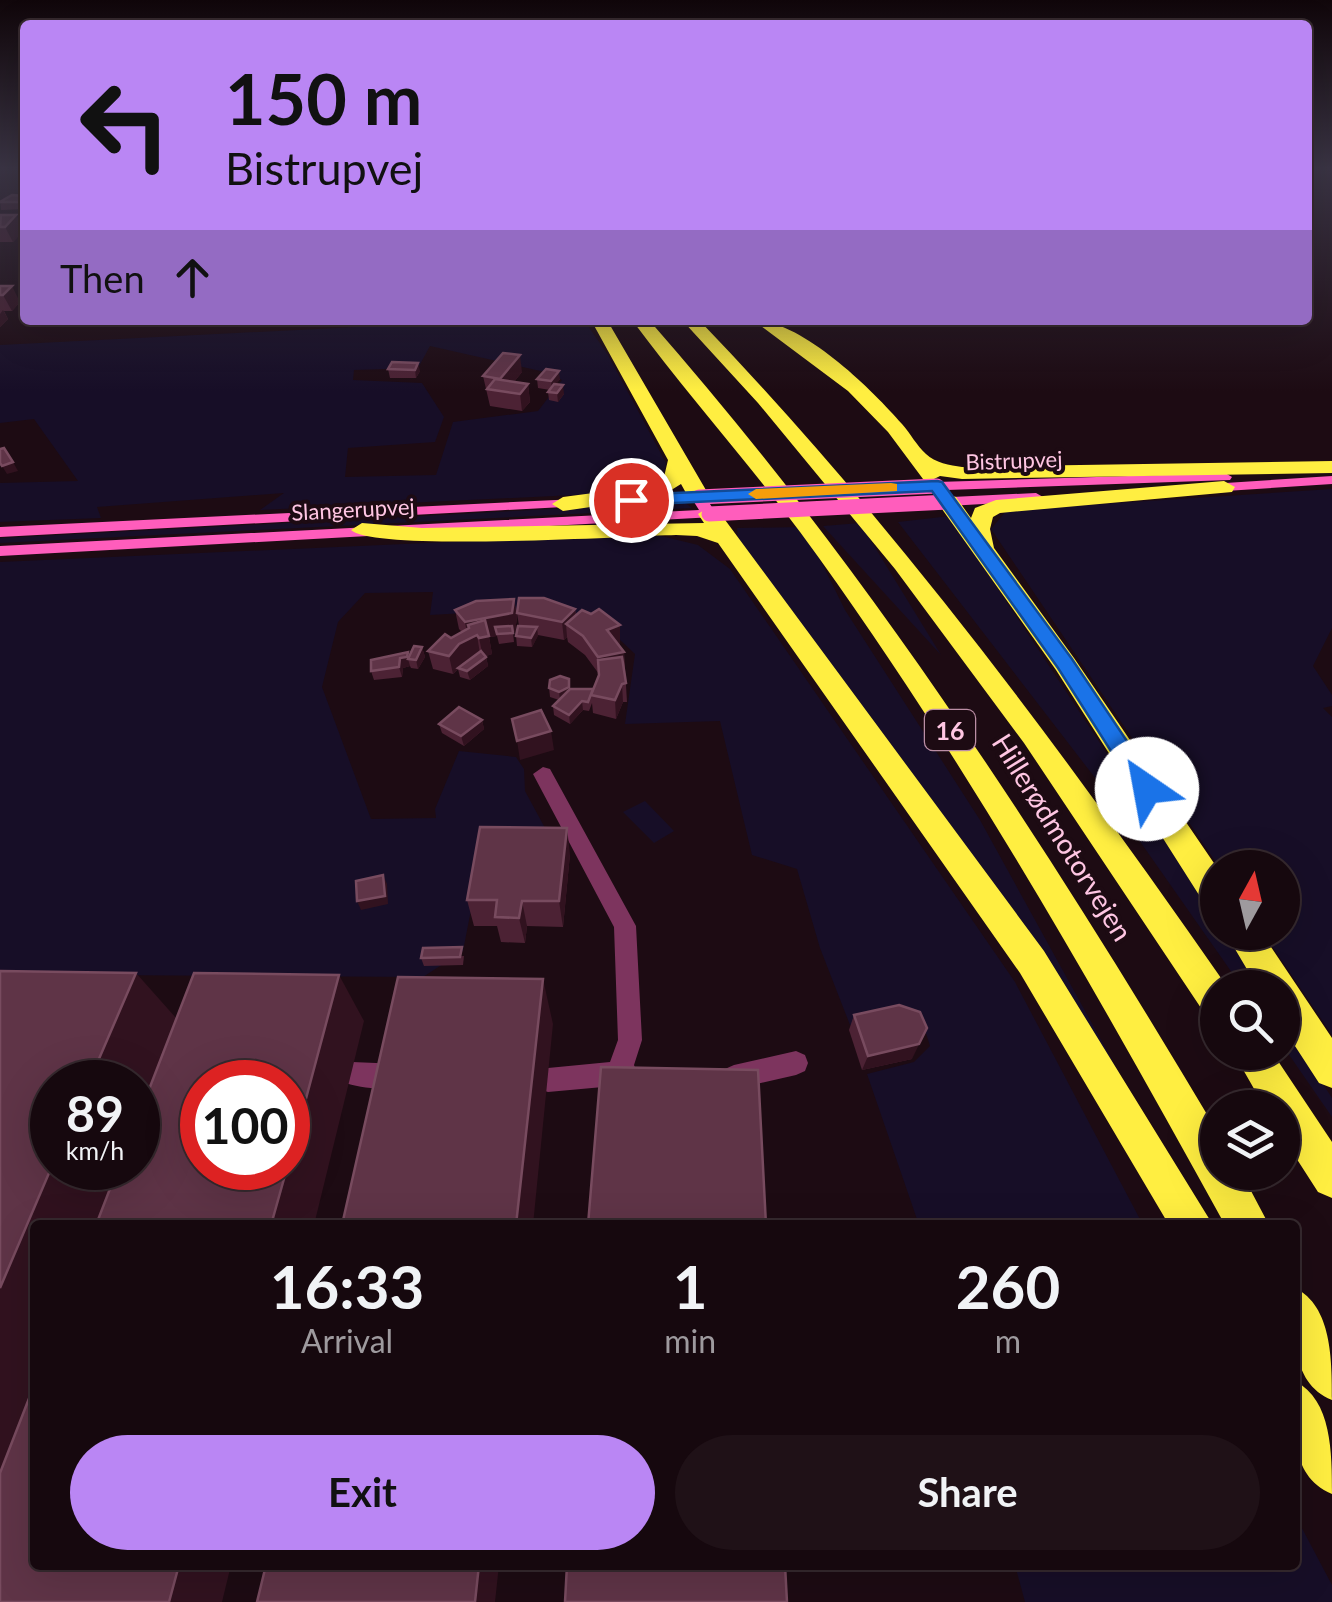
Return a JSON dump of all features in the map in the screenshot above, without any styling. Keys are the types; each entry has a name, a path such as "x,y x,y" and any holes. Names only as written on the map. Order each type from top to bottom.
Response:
{"highway":[{"path":"602,325 711,516 1032,962 1189,1220"},
{"name":"Hillerødmotorvejen","path":"644,325 774,477 862,596 1013,826 1200,1142"},
{"name":"Hillerødmotorvejen","path":"695,325 834,474 923,585 1087,808 1200,976"},
{"path":"767,325 849,380 920,460 1200,869"},
{"path":"564,504 660,491 674,479 678,460"},
{"path":"920,460 938,469 962,473 1332,467"},
{"path":"983,547 979,521 983,513 996,507 1224,488"},
{"path":"362,530 422,534 700,529 711,516"},
{"path":"1300,1021 1332,1070"},
{"path":"1262,1070 1332,1178"},
{"name":"Hillerødmotorvejen","path":"1228,1190 1245,1220"},
{"path":"1300,1319 1332,1377"},
{"path":"1300,1413 1332,1470"}],"main road":[{"name":"Bistrupvej","path":"711,516 942,494 1332,477"},
{"name":"Bistrupvej","path":"942,494 1224,488 1332,477"},
{"name":"Slangerupvej","path":"0,532 564,504 711,516"},
{"name":"Slangerupvej","path":"0,551 362,530"}],"street":[{"path":"544,774 624,926 630,1040 618,1072"},
{"path":"704,1079 722,1080 796,1063"},
{"path":"548,1080 618,1072 653,1075"},
{"path":"352,1074 408,1076"}],"shaded area":[{"path":"587,325 608,355 666,463 663,478 636,492 260,510 284,493 97,507 101,518 0,522 0,483 78,481 34,419 0,423 0,345 356,327","holes":["430,346 545,372 562,380 538,411 453,422 436,475 345,477 348,448 435,442 444,417 422,383 353,380 354,370 418,368"]},
{"path":"1332,489 1332,628 1313,666 1332,695 1332,706 1323,708 1332,717 1332,1035 1300,988 1300,970 1288,970 1274,950 1300,950 1300,850 1208,850 991,529 1007,510"},
{"path":"684,502 692,508 0,543 0,538"},
{"path":"950,516 1200,894 1200,927 1099,783 898,522"},
{"path":"860,523 941,655 823,526"},
{"path":"804,527 845,610 980,820 1122,1078 954,830 738,542 737,528"},
{"path":"649,533 698,545 730,569 1015,982 1140,1220 917,1220 867,1074 914,1062 930,1046 922,1020 896,1018 850,1025 820,948 797,869 752,855 720,721 625,724 635,654 601,622 519,610 430,615 433,592 365,593 338,622 322,687 371,819 436,818 435,809 459,751 516,757 524,769 525,791 545,828 485,838 463,951 423,977 96,975 0,983 0,562"},
{"path":"645,801 674,831 654,843 623,812"},
{"path":"1216,950 1236,950 1250,970 1230,970"},
{"path":"1300,1049 1332,1098 1332,1117 1300,1070"},
{"path":"1300,1524 1332,1585 1332,1602 1025,1602 1016,1570 1300,1570"}],"building":[{"path":"0,286 12,286 0,295"},
{"path":"503,353 520,355 500,379 483,376"},
{"path":"392,362 418,363 415,370 388,369"},
{"path":"546,369 559,371 551,381 537,379"},
{"path":"495,379 528,384 520,394 487,389"},
{"path":"554,384 563,385 557,393 548,392"},
{"path":"4,448 13,462 2,466 0,449"},
{"path":"519,598 544,598 575,609 562,622 517,613"},
{"path":"514,599 512,613 465,622 455,610 476,601"},
{"path":"599,609 620,625 607,630 624,652 598,657 583,636 566,624 582,610 591,614"},
{"path":"485,620 489,636 477,635 459,644 449,656 428,651 445,634 451,638 468,625"},
{"path":"512,626 513,633 497,634 495,627"},
{"path":"518,626 537,627 531,638 516,636"},
{"path":"414,646 422,647 416,660 408,659"},
{"path":"481,651 486,657 467,671 458,668"},
{"path":"408,652 407,657 400,658 399,667 371,671 371,660"},
{"path":"622,657 626,683 615,700 591,695 599,675 598,660"},
{"path":"560,676 569,679 569,687 559,692 549,688 550,680"},
{"path":"570,689 593,689 588,702 582,701 569,715 553,706"},
{"path":"459,707 482,720 461,736 439,724"},
{"path":"541,710 551,731 517,741 512,719"},
{"path":"480,827 567,828 559,901 522,901 519,918 495,917 497,900 467,900"},
{"path":"383,875 385,896 357,901 356,881"},
{"path":"462,947 460,957 421,958 423,948"},
{"path":"0,971 136,973 98,1060 30,1060 30,1190 42,1190 0,1288"},
{"path":"194,973 339,975 310,1084 310,1060 180,1060 180,1190 281,1190 272,1220 98,1220 110,1190 160,1190 160,1061"},
{"path":"398,977 543,979 517,1220 343,1220"},
{"path":"899,1005 920,1012 927,1028 919,1044 868,1056 854,1015"},
{"path":"601,1067 758,1070 766,1220 588,1220"},
{"path":"30,1396 30,1570 178,1570 169,1602 0,1602 0,1473"},
{"path":"265,1570 478,1570 475,1602 257,1602"},
{"path":"567,1570 785,1570 787,1602 565,1602"}],"slow traffic":[{"path":"756,494 891,488"}],"route":[{"path":"631,500 937,486 1065,664 1147,789"}]}
